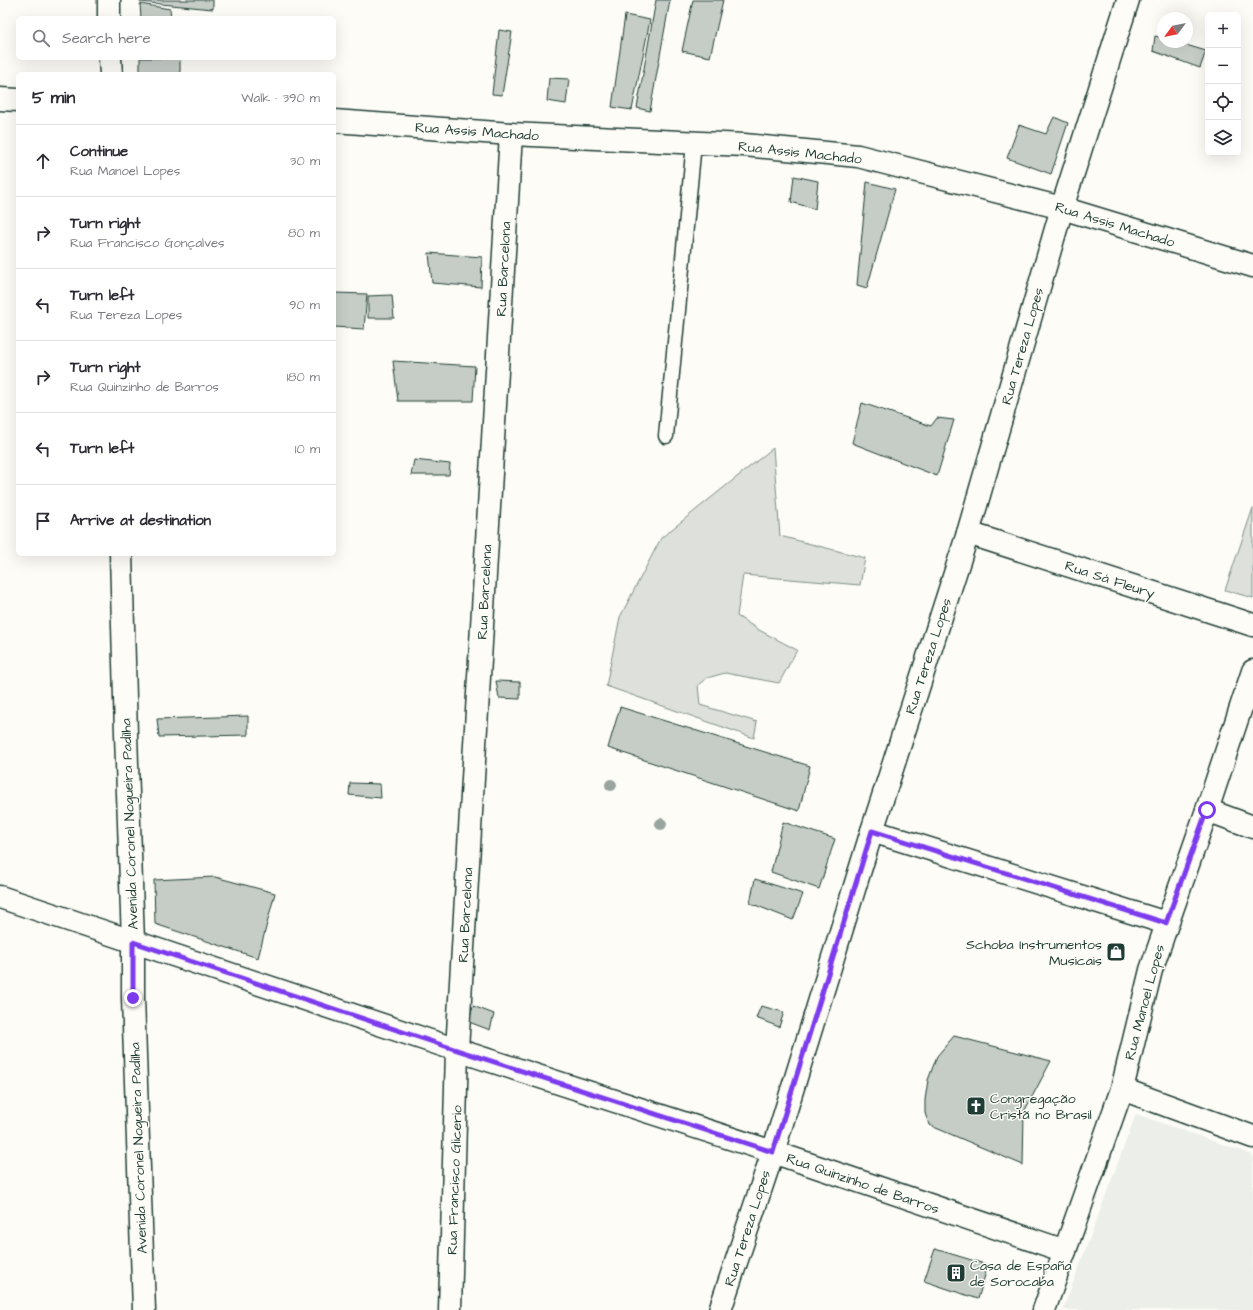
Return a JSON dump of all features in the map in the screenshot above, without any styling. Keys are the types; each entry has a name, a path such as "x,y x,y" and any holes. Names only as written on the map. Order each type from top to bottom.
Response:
{"street":[{"path":"109,0 110,16"},
{"name":"Rua Tereza Lopes","path":"720,1310 773,1152 872,831 968,533 1062,208 1128,0"},
{"path":"110,60 111,72"},
{"path":"0,99 16,100"},
{"name":"Rua Assis Machado","path":"336,121 510,134 744,145 858,156 1062,208 1253,266"},
{"name":"Rua Barcelona","path":"457,1050 510,134"},
{"name":"Rua Sá Fleury","path":"968,533 1253,625"},
{"name":"Avenida Coronel Nogueira Padilha","path":"121,556 133,942 133,998 144,1310"},
{"name":"Rua Manoel Lopes","path":"1044,1310 1122,1089 1151,970 1166,923 1207,810 1253,671"},
{"path":"1207,810 1253,827"},
{"path":"872,831 1166,923"},
{"name":"Rua Quinzinho de Barros","path":"0,897 457,1050 773,1152 1065,1251"},
{"name":"Rua Francisco Glicerio","path":"450,1310 457,1050"},
{"path":"1122,1089 1253,1137"}],"lane":[{"path":"666,436 694,143"}],"shaded area":[{"path":"773,448 780,536 865,558 860,585 743,575 737,616 759,630 797,650 779,683 725,673 707,678 698,685 700,705 757,722 754,738 606,686 620,617 661,538"},
{"path":"1253,508 1253,598 1225,590"},
{"path":"1136,1114 1253,1155 1253,1310 1063,1310"}],"building":[{"path":"140,0 213,0 213,9 140,2"},
{"path":"656,0 670,0 650,111 637,108"},
{"path":"693,0 723,0 710,57 682,51"},
{"path":"140,4 170,9 171,16 141,16"},
{"path":"625,15 650,20 632,110 612,107"},
{"path":"499,30 512,32 502,95 492,94"},
{"path":"1155,36 1157,36 1157,48 1193,47 1205,51 1205,54 1200,68 1153,51"},
{"path":"140,60 180,60 180,72 140,72"},
{"path":"549,78 569,79 566,104 547,101"},
{"path":"1054,117 1068,123 1051,174 1007,158 1019,125 1046,134"},
{"path":"794,176 818,181 815,209 791,202"},
{"path":"867,182 895,189 867,288 857,285"},
{"path":"429,253 482,257 481,287 432,283"},
{"path":"336,293 367,294 364,329 336,327"},
{"path":"392,295 394,318 368,318 368,296"},
{"path":"393,361 475,366 473,401 398,401"},
{"path":"862,403 931,426 937,418 954,420 937,476 852,443"},
{"path":"414,460 450,464 449,475 411,475"},
{"path":"496,681 520,682 520,699 499,698"},
{"path":"620,707 810,766 799,811 608,748"},
{"path":"248,716 248,735 159,737 157,719"},
{"path":"350,783 380,784 381,798 349,795"},
{"path":"783,822 835,839 819,889 771,872"},
{"path":"215,877 275,893 258,958 155,924 154,880"},
{"path":"755,879 803,894 793,920 750,903"},
{"path":"473,1006 494,1014 490,1030 469,1022"},
{"path":"761,1006 784,1012 779,1027 756,1018"},
{"name":"Congregação Cristã no Brasil","path":"954,1036 1051,1061 1024,1112 1023,1165 929,1125 925,1113 928,1080 937,1056"},
{"name":"Casa de España de Sorocaba","path":"935,1249 988,1265 978,1299 924,1281"}],"place":[{"name":"Schoba Instrumentos Musicais","path":"1116,952"},
{"name":"Congregação Cristã no Brasil","path":"976,1106"},
{"name":"Casa de España de Sorocaba","path":"956,1273"}],"route":[{"path":"133,998 133,942 457,1050 773,1152 872,831 1166,923 1207,810"}]}
